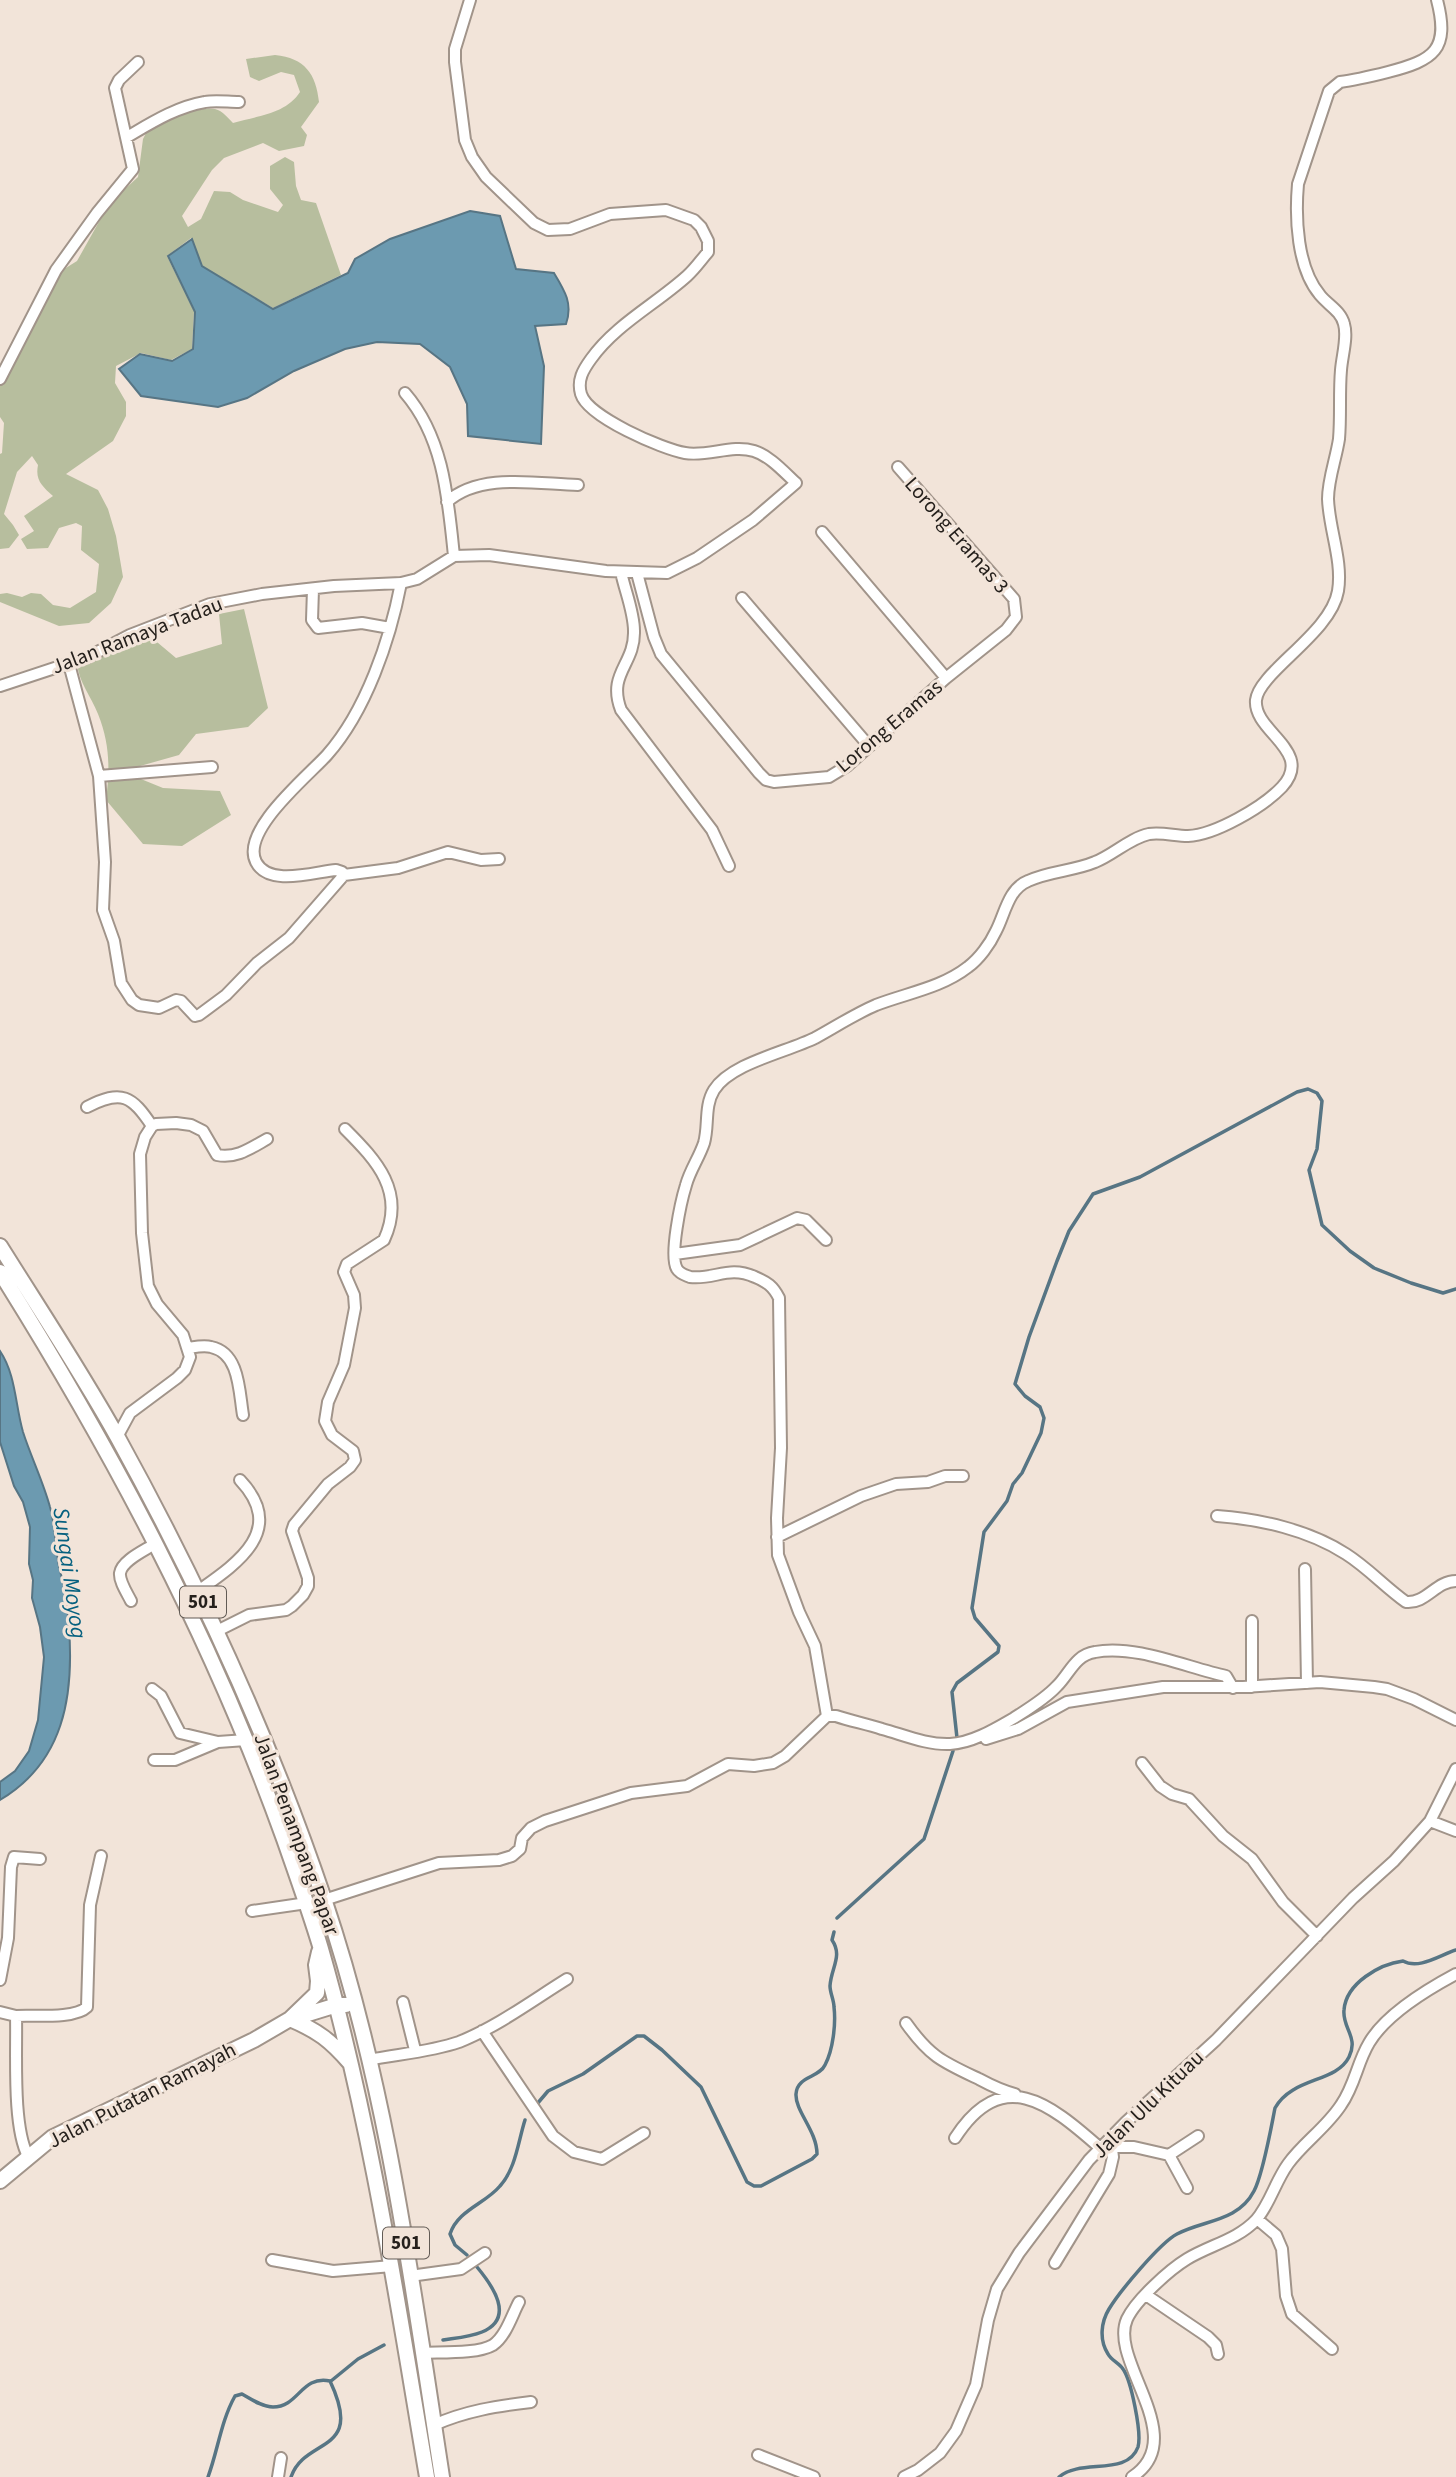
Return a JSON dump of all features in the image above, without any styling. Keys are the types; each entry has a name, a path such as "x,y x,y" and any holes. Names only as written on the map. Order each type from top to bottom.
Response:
{"main road":[{"name":"Jalan Penampang Papar","path":"0,1246 117,1437 198,1591 263,1741 324,1900 357,2012 398,2197 442,2477"},
{"name":"Jalan Penampang Papar","path":"0,1272 73,1391 156,1543 215,1665 307,1903 352,2065 382,2208 427,2477"},
{"path":"290,2019 317,1993 316,1965 320,1947"},
{"path":"290,2019 337,2005 347,2006 357,2012"},
{"path":"290,2019 315,2030 334,2044 352,2065"},
{"name":"Jalan Putatan Ramayah","path":"0,2181 53,2137 254,2040 290,2019"},
{"path":"399,2312 407,2310 413,2292"}],"street":[{"path":"344,875 336,870 293,877 275,876 256,863 255,841 270,816 329,753 346,729 375,670 390,628 401,583 417,579 454,556 513,557 586,569 667,573 697,558 753,520 796,483 757,452 734,449 686,453 652,442 611,421 588,405 582,396 580,378 590,360 637,314 689,274 708,252 708,241 694,220 666,210 610,214 570,229 548,230 534,223 500,192 472,157 465,140 461,118 455,49 470,0"},
{"path":"827,1716 821,1666 815,1646 778,1555 781,1448 779,1298 767,1282 737,1270 690,1278 676,1267 675,1254 684,1191 705,1140 710,1097 723,1080 741,1069 811,1040 870,1008 921,992 973,964 992,939 1009,900 1025,882 1097,862 1148,834 1190,836 1204,833 1238,818 1270,797 1286,782 1291,770 1291,758 1260,716 1256,708 1256,698 1269,679 1318,628 1332,607 1338,591 1337,561 1328,502 1329,484 1339,439 1340,375 1346,331 1339,313 1319,294 1306,269 1298,213 1298,184 1329,91 1339,82 1421,63 1433,54 1441,33 1437,0"},
{"path":"0,379 56,270 133,169 115,88 119,80 138,62"},
{"path":"127,138 159,119 194,105 207,101 239,102"},
{"path":"405,393 414,403 435,442 454,556"},
{"name":"Lorong Eramas 3","path":"898,467 1016,604"},
{"path":"447,502 455,495 479,485 578,485"},
{"path":"822,532 947,678"},
{"path":"621,572 635,632 632,650 618,678 617,698 621,710 712,830 729,866"},
{"name":"Lorong Eramas","path":"637,573 654,637 666,663 766,780 789,782 829,777 838,772 1010,626 1016,617 1016,604"},
{"name":"Jalan Ramaya Tadau","path":"0,686 69,664 130,635 200,607 238,598 313,589 401,583"},
{"path":"313,589 313,620 318,628 362,623 390,628"},
{"path":"741,598 869,746"},
{"path":"69,664 99,776 105,862 104,917 114,940 124,991 139,1005 159,1008 176,1000 181,1001 195,1016 207,1011 257,963 289,938 344,875 398,869 448,852 481,860 499,859"},
{"path":"99,776 212,766"},
{"path":"87,1107 111,1098 129,1100 138,1105 152,1126"},
{"path":"152,1126 176,1123 198,1128 203,1131 214,1152 224,1156 236,1155 267,1139"},
{"path":"117,1437 130,1413 185,1370 190,1357 183,1335 151,1295 146,1278 140,1154 145,1137 152,1126"},
{"path":"217,1631 249,1615 286,1610 303,1595 308,1586 308,1577 292,1531 294,1525 328,1484 355,1460 354,1451 332,1434 325,1421 328,1402 344,1365 355,1308 354,1295 344,1272 347,1264 384,1240 391,1208 390,1189 380,1167 345,1129"},
{"path":"675,1254 740,1245 797,1218 806,1220 826,1240"},
{"path":"188,1348 212,1347 226,1355 233,1363 243,1415"},
{"path":"777,1537 860,1496 895,1484 928,1482 945,1476 963,1476"},
{"path":"198,1591 243,1557 256,1535 260,1521 255,1499 240,1480"},
{"path":"1217,1516 1245,1518 1288,1529 1344,1552 1406,1602 1422,1600 1443,1584 1456,1581"},
{"path":"131,1601 120,1571 124,1565 156,1543"},
{"path":"1305,1569 1307,1683"},
{"path":"1252,1621 1252,1687"},
{"path":"1051,1710 1057,1687 1069,1669 1085,1654 1113,1651 1175,1661 1226,1676 1233,1688"},
{"path":"968,1740 981,1740 1018,1729 1067,1702 1163,1686 1233,1688 1320,1682 1387,1689 1433,1707 1456,1720"},
{"path":"324,1900 439,1863 499,1860 512,1856 520,1849 522,1838 531,1828 545,1821 631,1793 687,1786 728,1763 754,1766 773,1763 785,1756 827,1716 836,1716 910,1738 952,1744 1002,1725 1057,1687"},
{"path":"152,1689 161,1696 180,1733 218,1742 246,1740"},
{"path":"154,1760 175,1760 218,1742"},
{"path":"1142,1763 1160,1786 1172,1794 1189,1798 1223,1836 1252,1859 1278,1895 1317,1936"},
{"name":"Jalan Ulu Kituau","path":"904,2477 940,2453 956,2431 976,2385 988,2320 998,2289 1020,2253 1104,2147 1216,2040 1394,1861 1430,1821 1456,1769"},
{"path":"1430,1821 1456,1832"},
{"path":"0,2012 16,2016 74,2014 87,2007 90,1905 101,1856"},
{"path":"0,1980 8,1938 13,1857 40,1859"},
{"path":"252,1912 307,1903"},
{"path":"1132,2477 1138,2473 1152,2449 1153,2424 1128,2353 1126,2320 1146,2295 1187,2259 1228,2240 1257,2219 1286,2166 1334,2116 1347,2096 1370,2041 1381,2027 1422,1993 1456,1974"},
{"path":"368,2060 437,2048 482,2031 567,1979"},
{"path":"403,2002 415,2050"},
{"path":"16,2016 15,2073 22,2141 28,2156"},
{"path":"906,2023 922,2045 937,2059 997,2090 1030,2099 1063,2118 1104,2147 1113,2157 1109,2174 1055,2263"},
{"path":"482,2031 553,2136 574,2152 603,2159 644,2133"},
{"path":"955,2138 968,2118 994,2100 1007,2097 1030,2099"},
{"path":"1104,2147 1134,2147 1169,2155 1198,2136"},
{"path":"1169,2155 1186,2188"},
{"path":"1257,2219 1276,2235 1282,2249 1286,2296 1292,2314 1332,2349"},
{"path":"410,2276 461,2269 485,2253"},
{"path":"272,2260 333,2271 392,2266"},
{"path":"1146,2295 1208,2337 1216,2345 1218,2354"},
{"path":"422,2353 474,2352 494,2344 503,2333 519,2302"},
{"path":"434,2425 491,2406 531,2402"},
{"path":"758,2455 814,2477"},
{"path":"278,2477 281,2458"}],"green space":[{"path":"275,55 301,64 315,83 319,102 301,127 307,135 304,146 279,151 263,143 224,158 212,170 182,216 188,227 201,219 214,191 230,192 243,200 278,212 283,205 270,189 270,166 285,157 294,162 296,186 301,200 316,203 341,275 273,308 202,266 191,238 167,256 194,311 192,349 171,360 141,353 116,366 115,383 126,402 126,416 113,441 66,474 98,490 108,509 123,577 111,603 89,623 59,626 0,602 0,594 22,597 31,593 41,594 53,605 70,608 96,592 99,564 81,550 82,526 76,523 59,528 48,548 27,549 21,539 34,531 24,516 53,496 40,482 38,465 32,456 17,472 4,514 19,535 9,548 0,549 0,454 4,423 0,417 0,386 19,347 61,271 77,261 109,204 138,177 143,139 148,129 199,109 218,110 233,123 279,110 300,92 294,75 281,72 259,81 250,77 246,59"},
{"path":"244,609 268,708 248,727 196,734 179,755 133,768 136,777 163,788 220,791 231,815 182,846 143,844 106,800 108,767 105,736 98,714 80,677 77,663 151,637 176,658 222,644 219,614"}],"water":[{"path":"470,211 500,216 516,269 554,273 567,298 569,310 566,324 535,326 544,366 541,444 468,436 467,404 450,367 420,344 377,342 345,349 294,371 247,398 218,407 141,396 119,369 140,354 172,361 193,349 195,312 168,256 192,239 202,266 273,309 348,273 355,259 390,239"},
{"path":"0,1351 9,1370 23,1432 52,1513 66,1600 70,1653 66,1702 51,1747 38,1767 22,1784 0,1800 0,1782 15,1771 29,1751 38,1720 44,1657 32,1598 30,1527 0,1442"}],"waterway":[{"path":"957,1738 952,1692 957,1683 998,1652 999,1646 975,1618 972,1608 984,1532 1007,1501 1013,1484 1022,1473 1041,1433 1044,1418 1040,1407 1015,1384 1029,1337 1069,1231 1093,1194 1140,1177 1297,1092 1308,1089 1317,1093 1322,1101 1317,1149 1309,1170 1322,1225 1350,1251 1374,1268 1443,1293 1456,1289"},
{"path":"837,1918 924,1839 953,1751"},
{"path":"537,2104 548,2091 583,2074 637,2036 644,2036 701,2087 747,2182 761,2186 812,2159 817,2154 816,2146 796,2094 797,2088 804,2080 822,2069 832,2045 835,2014 830,1986 836,1957 832,1940 834,1932"},
{"path":"1059,2477 1068,2471 1124,2462 1138,2447 1137,2419 1129,2384 1123,2369 1105,2349 1102,2337 1106,2314 1114,2301 1170,2239 1187,2229 1229,2215 1247,2201 1261,2174 1275,2108 1292,2091 1334,2072 1349,2057 1352,2044 1344,2010 1346,2000 1357,1983 1384,1966 1403,1961 1423,1963 1456,1950"},
{"path":"467,2255 455,2245 450,2234 459,2219 494,2192 505,2179 513,2163 525,2120"},
{"path":"443,2340 482,2332 498,2318 498,2301 477,2267"},
{"path":"331,2381 358,2359 384,2345"},
{"path":"208,2477 226,2415 235,2396 242,2394 269,2407 282,2406 313,2383 320,2380 330,2381 339,2405 341,2421 337,2433 298,2464 291,2477"}],"water label":[{"name":"Sungai Moyog","path":"70,1573"}]}
